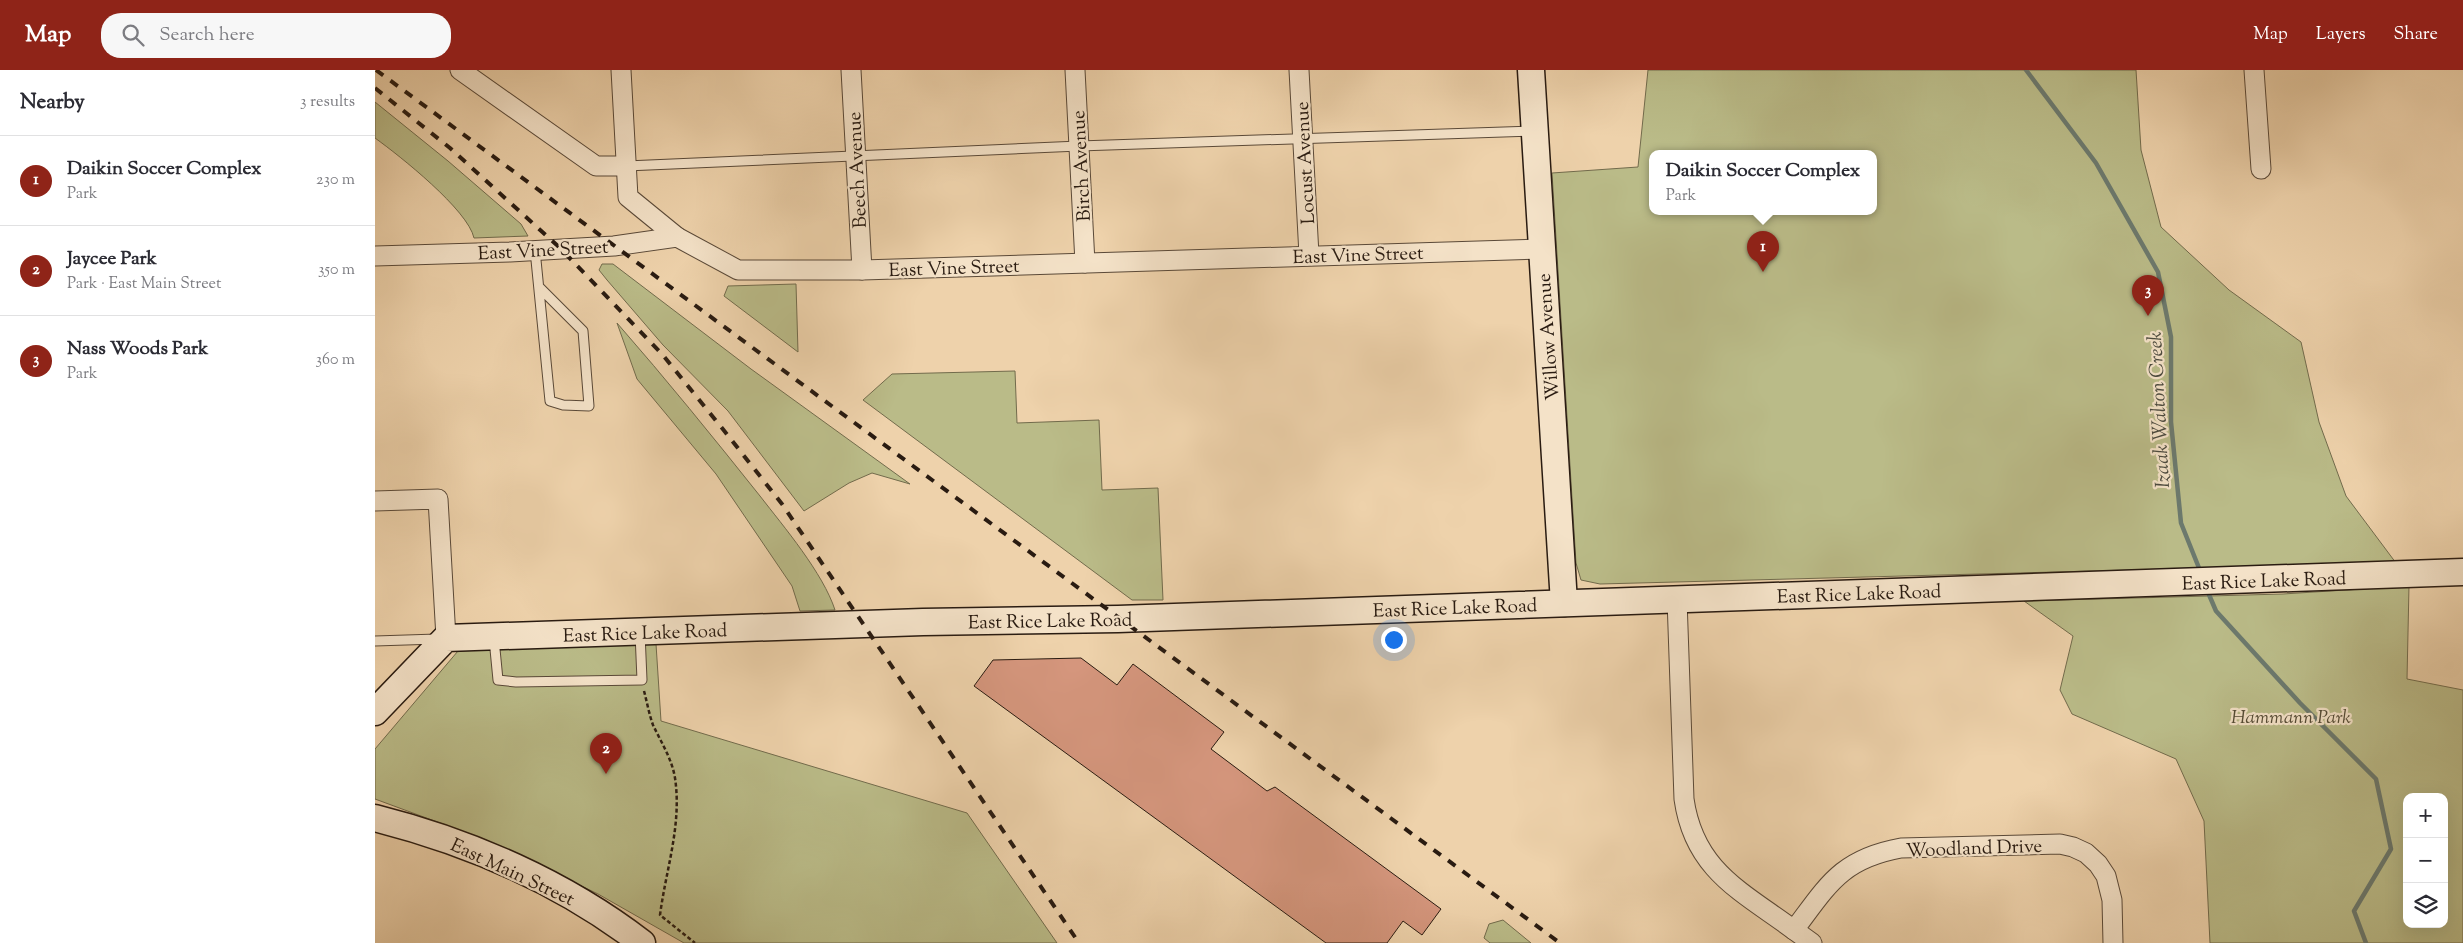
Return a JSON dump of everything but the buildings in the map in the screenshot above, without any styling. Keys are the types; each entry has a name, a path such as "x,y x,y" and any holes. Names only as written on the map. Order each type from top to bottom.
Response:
{"street":[{"path":"460,70 595,166 627,166"},
{"path":"621,70 628,197 677,237"},
{"name":"Beech Avenue","path":"851,70 862,270"},
{"name":"Birch Avenue","path":"1075,70 1085,263"},
{"name":"Locust Avenue","path":"1299,70 1309,255"},
{"name":"Willow Avenue","path":"1531,70 1565,603"},
{"path":"2254,70 2261,169"},
{"name":"East Vine Street","path":"375,256 614,246 677,237 738,270 862,270 1541,249"},
{"path":"375,501 438,499 446,638 375,712"},
{"name":"East Rice Lake Road","path":"446,638 1565,603 2463,572"},
{"path":"1677,599 1684,799 1687,821 1693,838 1713,868 1812,943"},
{"name":"East Main Street","path":"375,818 422,831 472,849 521,870 568,895 642,943"},
{"name":"Woodland Drive","path":"1794,930 1830,883 1846,868 1879,852 1901,848 2060,844 2086,853 2098,864 2106,876 2111,895 2113,943"}],"lane":[{"path":"627,166 1079,146 1534,131"},
{"path":"535,250 549,401 563,405 589,406 583,331 539,287"},
{"path":"494,637 498,680 516,682 642,680 640,632"},
{"path":"375,640 446,638"}],"path":[{"path":"642,680 653,724 666,750 674,776 678,812 660,915 695,943"}],"green space":[{"path":"1648,70 2136,70 2141,150 2161,227 2229,290 2301,342 2319,422 2346,496 2396,563 1600,584 1581,580 1576,563 1552,173 1638,167"},
{"path":"375,102 448,161 521,224 528,236 474,238 469,226 460,213 447,199 416,170 375,138"},
{"path":"602,264 613,264 751,369 910,484 872,473 849,483 804,511 728,411 663,345 607,280 599,270"},
{"path":"796,284 798,352 724,296 728,286"},
{"path":"617,323 707,430 791,536 822,581 835,610 800,611 792,586 716,474 637,379"},
{"path":"1015,371 1017,423 1099,420 1102,490 1158,488 1163,600 1132,600 863,400 892,374"},
{"name":"Hammann Park","path":"2409,586 2407,679 2463,690 2463,943 2210,943 2204,821 2176,759 2072,714 2060,690 2073,636 2024,601 2283,594"},
{"path":"656,644 661,721 967,813 1057,943 684,943 598,894 486,840 375,799 375,749 458,651"},
{"path":"1503,920 1531,943 1490,943 1484,938 1489,924"}],"waterway":[{"name":"Izaak Walton Creek","path":"2026,70 2096,163 2158,272 2171,337 2171,422 2181,523 2201,573"},
{"name":"Izaak Walton Creek","path":"2207,590 2216,611 2300,703 2376,779 2391,849 2354,911 2366,943"}],"railway":[{"path":"376,70 1560,943"},
{"path":"375,88 450,148 560,248 662,354 782,504 1079,943"}],"place":[{"name":"Daikin Soccer Complex","path":"1763,272"},
{"name":"Nass Woods Park","path":"2148,316"},
{"name":"Jaycee Park","path":"606,774"}]}
